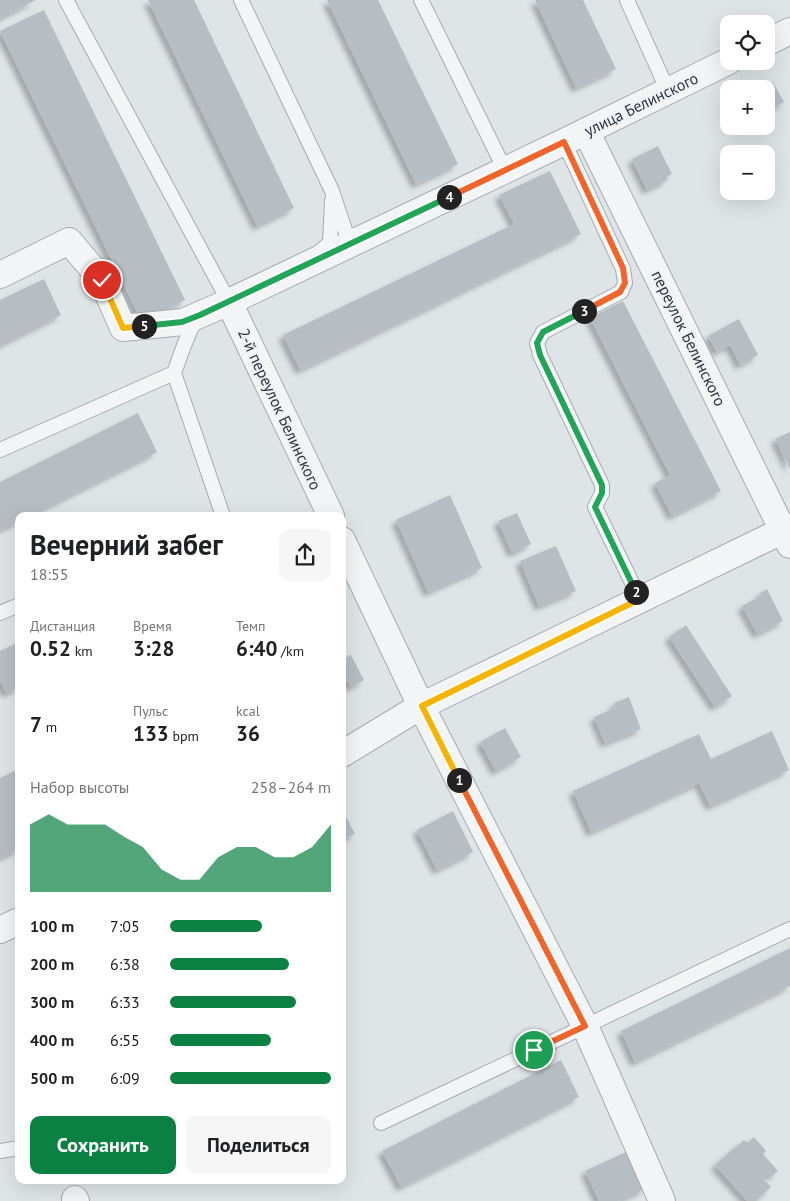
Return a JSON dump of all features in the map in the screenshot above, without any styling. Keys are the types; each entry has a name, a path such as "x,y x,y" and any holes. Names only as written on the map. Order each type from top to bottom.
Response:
{"street":[{"path":"775,38 790,31"},
{"name":"улица Белинского","path":"0,275 68,241 102,280 123,328 182,322 229,302 720,65"},
{"name":"переулок Белинского","path":"575,136 788,534"},
{"name":"2-й переулок Белинского","path":"229,302 329,512"},
{"path":"349,744 640,599 788,534"},
{"path":"346,548 422,706 585,1026 662,1201"},
{"path":"0,930 15,923"}],"lane":[{"path":"66,0 229,302"},
{"path":"240,0 332,191 347,236 375,232"},
{"path":"420,0 505,170"},
{"path":"626,0 668,90"},
{"path":"575,136 623,268 625,283 620,292 543,332 537,343 540,355 602,485 602,493 595,507 640,599"},
{"path":"302,267 330,242 332,191"},
{"path":"200,315 190,328 174,373 219,512"},
{"path":"0,450 174,373"},
{"path":"0,613 15,607"},
{"path":"381,1123 790,929"},
{"path":"0,1151 15,1149"}],"building":[{"path":"0,0 36,0 0,18"},
{"path":"148,0 194,0 294,208 257,226"},
{"path":"327,0 378,0 458,164 416,184"},
{"path":"535,0 583,0 616,69 576,88"},
{"path":"44,10 185,300 142,322 0,31"},
{"path":"775,86 784,102 775,106"},
{"path":"658,146 672,174 666,177 667,180 647,190 632,159"},
{"path":"550,171 581,234 300,370 283,335 514,224 499,195"},
{"path":"44,279 61,315 0,345 0,300"},
{"path":"623,301 721,491 672,516 655,483 670,475 590,318"},
{"path":"739,319 758,355 740,365 730,345 717,352 708,336"},
{"path":"138,413 157,452 36,512 15,512 15,523 0,530 0,482"},
{"path":"790,432 790,469 775,439"},
{"path":"450,495 482,568 428,592 396,520"},
{"path":"517,513 531,544 512,553 498,521"},
{"path":"556,546 576,591 539,606 520,561"},
{"path":"767,589 783,621 757,634 742,606 761,596 760,593"},
{"path":"686,625 732,696 715,707 669,637"},
{"path":"15,644 15,689 6,693 0,680 0,651"},
{"path":"351,655 364,680 351,687 346,679 346,657"},
{"path":"629,697 641,729 605,743 594,717 615,708 614,703"},
{"path":"505,728 521,757 496,771 480,742"},
{"path":"772,731 789,770 710,806 699,783 591,832 573,791 699,734 711,759"},
{"path":"15,771 15,851 0,858 0,778"},
{"path":"453,811 473,852 437,870 417,830"},
{"path":"346,817 355,834 346,838"},
{"path":"790,948 790,986 635,1062 621,1031"},
{"path":"561,1060 579,1097 401,1187 382,1151"},
{"path":"754,1137 766,1151 763,1154 778,1171 772,1176 769,1173 763,1178 771,1187 756,1201 747,1201 715,1165 744,1140 747,1143"},
{"path":"628,1151 645,1189 618,1201 599,1201 585,1171"}],"route":[{"path":"102,280 123,328 182,322 229,302 564,142 623,268 625,283 620,292 543,332 537,343 540,355 602,485 602,493 595,507 640,599 422,706 585,1026 534,1050"}]}
